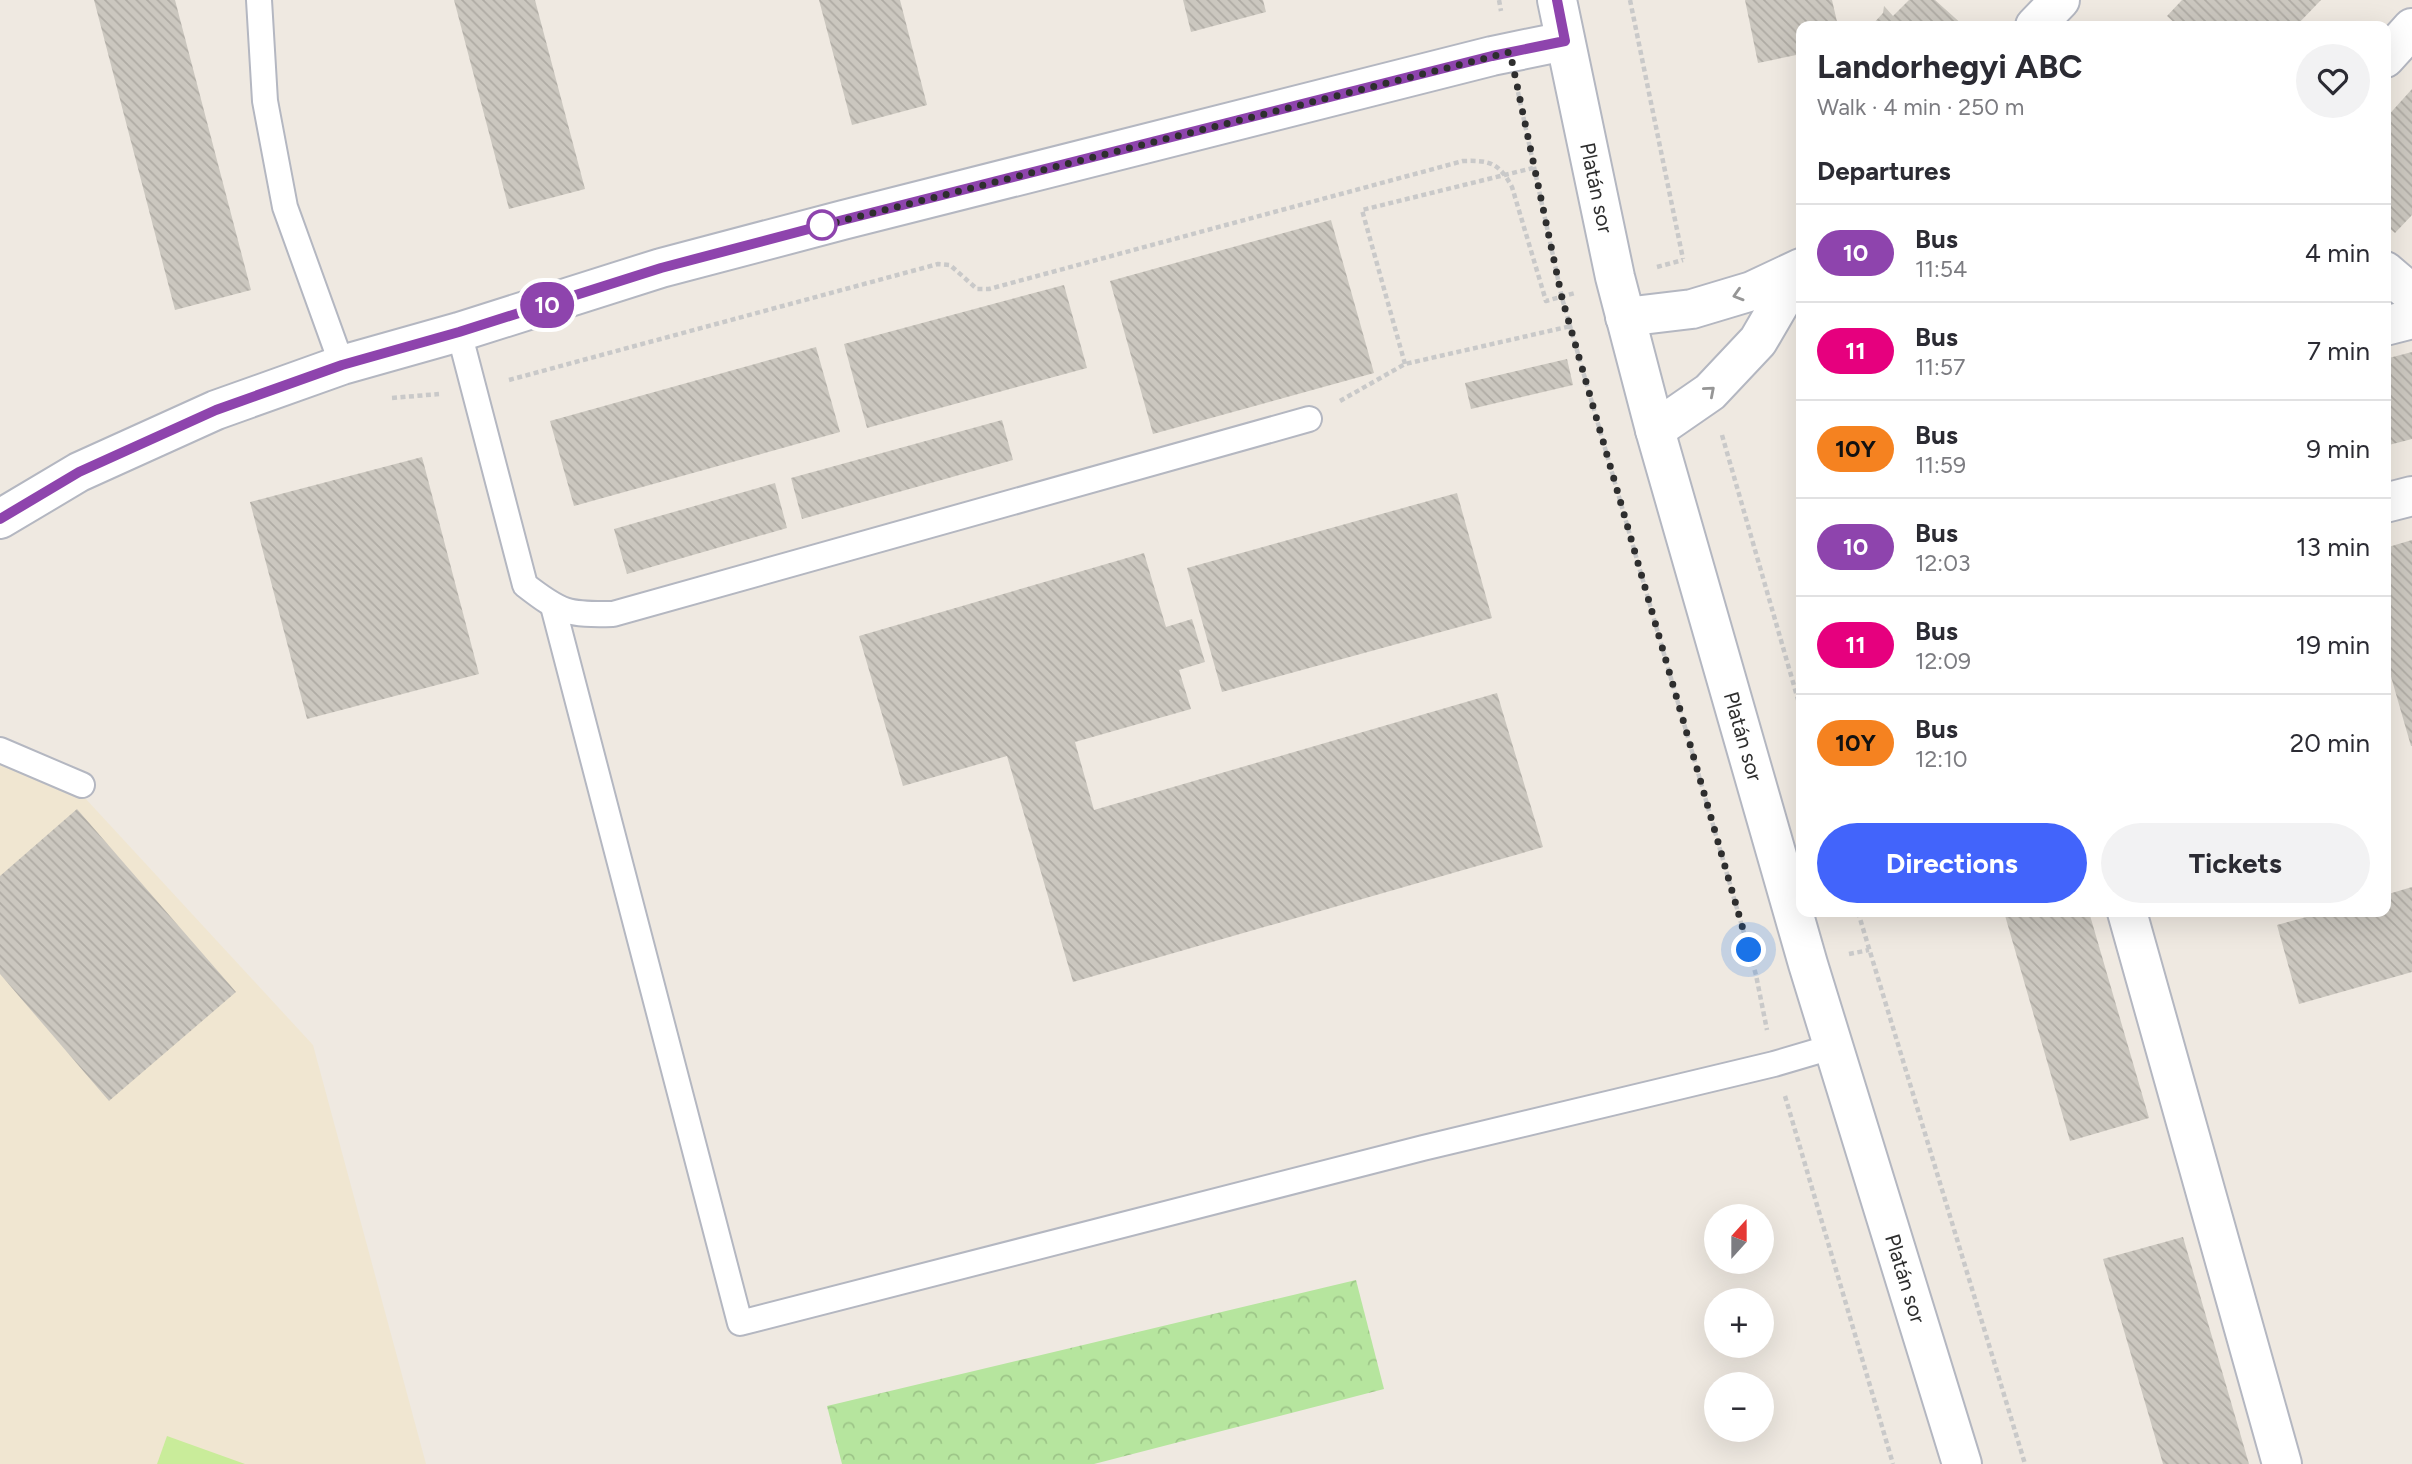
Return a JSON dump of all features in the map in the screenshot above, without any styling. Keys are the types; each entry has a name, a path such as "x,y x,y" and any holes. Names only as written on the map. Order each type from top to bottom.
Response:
{"street":[{"name":"Platán sor","path":"1557,0 1615,278 1655,430 1808,964 1962,1464"},
{"path":"2040,21 2060,0"},
{"path":"2391,51 2412,28"},
{"path":"0,519 79,472 216,410 342,365 459,332 661,268 1510,52 1565,41"},
{"path":"1625,317 1692,309 1752,291 1796,270"},
{"path":"1655,430 1710,393 1758,341 1796,275"},
{"path":"2391,276 2412,294"},
{"path":"2391,324 2412,319"},
{"path":"2391,501 2412,496"},
{"path":"2128,917 2282,1464"}],"lane":[{"path":"259,0 265,101 285,207 342,365"},
{"path":"459,332 525,585 553,606 578,615 613,614 1309,419"},
{"path":"553,606 740,1323 1423,1147 1774,1064 1835,1046"},
{"path":"0,750 82,785"}],"path":[{"path":"1499,0 1562,298 1756,975 1774,1064 1800,1143 1894,1464"},
{"path":"383,399 472,390 938,264 950,265 976,289 989,289 1463,161 1483,161 1496,166 1505,175 1512,187 1546,301 1562,298 1615,278"},
{"path":"1405,364 1362,210 1534,168"},
{"path":"1309,419 1405,364 1571,326"},
{"path":"1860,917 2025,1464"}],"shaded area":[{"path":"0,765 85,798 313,1045 426,1464 0,1464"}],"green space":[{"path":"1356,1280 1384,1389 1094,1464 842,1464 827,1406"},
{"path":"167,1436 245,1464 157,1464"}],"building":[{"path":"94,0 175,0 251,290 175,310"},
{"path":"454,0 535,0 585,189 509,209"},
{"path":"819,0 900,0 927,105 852,125"},
{"path":"1183,0 1263,0 1266,12 1191,32"},
{"path":"1745,0 1832,0 1837,21 1796,21 1796,55 1758,63"},
{"path":"1909,0 1935,0 1958,21 1876,21 1883,13 1884,6 1893,16"},
{"path":"2182,0 2321,0 2301,21 2172,21 2167,16"},
{"path":"2412,89 2412,215 2395,233 2391,229 2391,112"},
{"path":"1331,220 1374,373 1153,434 1110,281"},
{"path":"1064,285 1087,368 867,428 844,344"},
{"path":"816,347 840,432 574,506 550,421"},
{"path":"2412,352 2412,439 2391,444 2391,357"},
{"path":"1567,359 1573,385 1471,409 1465,383"},
{"path":"1002,420 1013,460 802,519 791,478"},
{"path":"422,457 479,674 307,719 250,502"},
{"path":"775,483 787,528 627,574 614,529"},
{"path":"1457,493 1492,618 1222,692 1187,568"},
{"path":"2412,540 2412,746 2391,677 2391,546"},
{"path":"1144,553 1166,627 1192,619 1205,662 1179,670 1191,709 1075,742 1094,810 1497,693 1543,847 1073,982 1007,756 903,786 859,636"},
{"path":"77,809 236,992 109,1101 0,974 0,876"},
{"path":"2412,887 2412,972 2299,1004 2277,925 2307,917 2391,917 2391,893"},
{"path":"2005,917 2090,917 2149,1118 2070,1141"},
{"path":"2183,1237 2249,1464 2163,1464 2103,1259"}],"bus line":[{"name":"10","path":"0,519 79,472 216,410 342,365 459,332 661,268 1492,56 1565,41 1557,0"}],"route":[{"path":"822,225 817,227 1510,52 1562,298 1749,950"}]}
